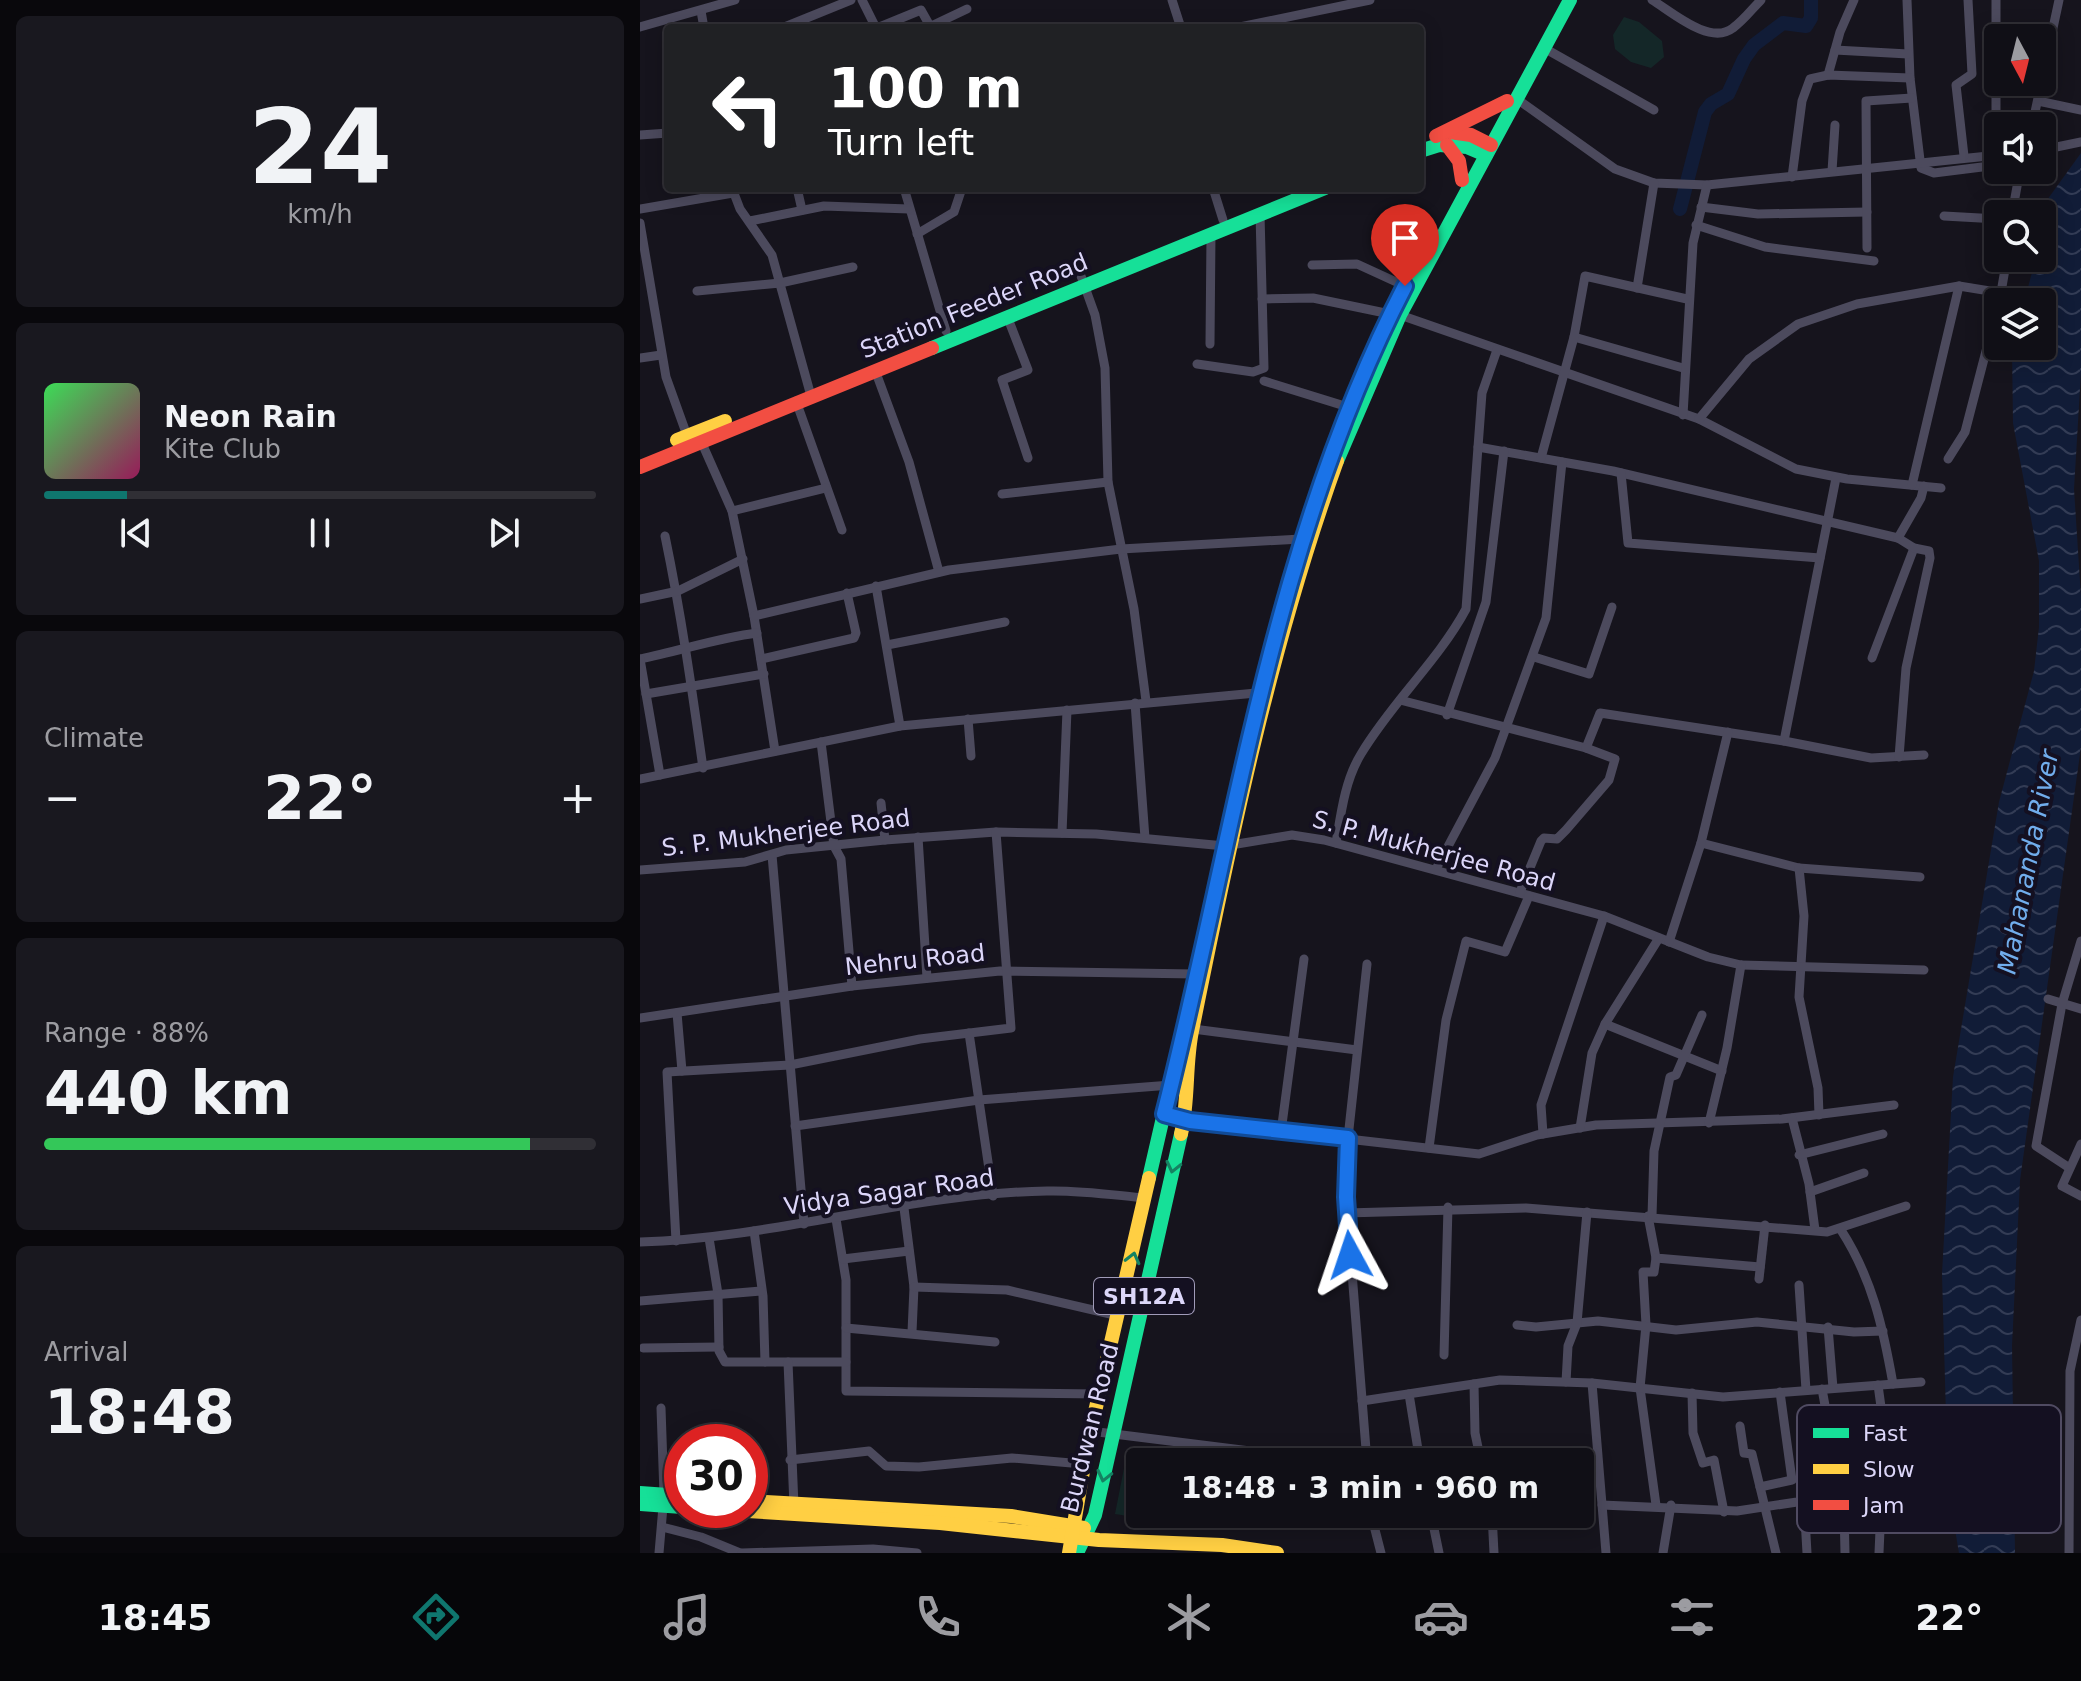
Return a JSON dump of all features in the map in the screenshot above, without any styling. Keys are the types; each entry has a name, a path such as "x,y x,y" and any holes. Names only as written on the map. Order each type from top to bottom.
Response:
{"main road":[{"name":"Burdwan Road","path":"1069,1553 1083,1534 1083,1464 1090,1431 1301,539 1348,407 1559,9 1570,0"},
{"name":"Burdwan Road","path":"1512,100 1544,48 1559,9"},
{"path":"1424,149 1512,100"},
{"path":"1443,139 1459,161 1462,180"},
{"path":"1424,141 1443,139 1485,148"},
{"name":"Burdwan Road","path":"1264,692 1332,470 1405,286 1462,180 1485,148"},
{"name":"Station Feeder Road","path":"640,456 693,441 796,401 810,391 875,370 1293,192"},
{"name":"Station Feeder Road","path":"640,467 946,331 1211,234 1315,192"},
{"name":"Burdwan Road","path":"1077,1553 1113,1435 1184,1120 1200,974"},
{"path":"640,1493 664,1500"},
{"path":"640,1504 664,1500"},
{"path":"768,1504 1222,1545 1275,1553"},
{"path":"768,1509 794,1508"}],"street":[{"path":"792,24 851,0"},
{"path":"862,0 875,24"},
{"path":"1172,0 1180,24"},
{"path":"1254,24 1370,0"},
{"path":"1652,0 1702,29 1718,34 1732,29 1761,0"},
{"path":"1828,75 1854,0"},
{"path":"1907,0 1908,54 1919,161 1927,173 1984,167"},
{"path":"1964,156 1956,85 1972,74 1968,0"},
{"path":"1996,0 1996,112"},
{"path":"2035,112 2059,0"},
{"path":"640,27 730,1"},
{"path":"934,24 967,9"},
{"path":"887,24 921,10 927,24"},
{"path":"701,11 703,24"},
{"path":"1544,48 1654,110"},
{"path":"1835,50 1908,54"},
{"path":"1792,177 1806,84 1814,76 1910,78"},
{"path":"1867,248 1866,101 1871,98 1912,98"},
{"path":"1512,100 1615,169 1654,183 1707,185 1984,155"},
{"path":"2038,101 2081,110"},
{"path":"1832,171 1835,125"},
{"path":"640,135 664,133"},
{"path":"2056,147 2081,142"},
{"path":"1637,288 1654,183"},
{"path":"1683,415 1687,299 1696,225 1707,185"},
{"path":"640,209 722,192"},
{"path":"733,192 772,255 810,391"},
{"path":"798,192 802,210"},
{"path":"905,192 946,331"},
{"path":"917,234 954,212 961,192"},
{"path":"1214,192 1223,220"},
{"path":"750,221 802,210 854,204 909,209"},
{"path":"1701,207 1758,214 1867,212"},
{"path":"1197,364 1253,372 1264,368 1260,214"},
{"path":"1944,216 1984,218"},
{"path":"640,223 645,285 661,355 693,441 732,511 754,616 775,751"},
{"path":"1696,225 1765,247 1874,261"},
{"path":"1210,344 1211,234"},
{"path":"1312,265 1357,264 1405,286"},
{"path":"697,291 780,283 853,267"},
{"path":"1541,458 1574,337 1585,276 1687,299"},
{"path":"1083,280 1095,315 1108,387 1108,482 1134,609 1146,701"},
{"path":"1699,419 1749,359 1798,324 1857,304 1959,286 1984,295"},
{"path":"1912,485 1959,286"},
{"path":"1262,299 1313,298 1395,315 1699,419 1785,465 1836,478 1941,488"},
{"path":"1007,316 1028,370 1002,380 1028,458"},
{"path":"1574,337 1683,368"},
{"path":"1336,843 1346,794 1360,755 1453,633 1466,609 1482,393 1497,350"},
{"path":"640,358 661,355"},
{"path":"1948,459 1965,432 1984,360"},
{"path":"875,370 909,462 939,572"},
{"path":"1264,381 1348,407"},
{"path":"796,401 842,530"},
{"path":"1478,447 1621,473 1898,538 1914,548 1929,551 1906,668 1899,757"},
{"path":"1447,715 1486,602 1504,451"},
{"path":"1436,869 1495,758 1534,657 1546,618 1562,462"},
{"path":"1621,473 1628,543 1820,558"},
{"path":"1784,741 1836,478"},
{"path":"1002,494 1108,482"},
{"path":"1898,538 1921,498 1924,486"},
{"path":"732,511 826,488"},
{"path":"665,536 678,591 683,650 703,768"},
{"path":"754,616 939,572 1121,549 1301,539"},
{"path":"1872,658 1914,548"},
{"path":"640,599 678,591 743,559"},
{"path":"876,586 900,726"},
{"path":"761,659 854,638 847,593"},
{"path":"1534,657 1589,674 1612,607"},
{"path":"887,645 1005,622"},
{"path":"660,775 640,659 683,650 717,638 757,633"},
{"path":"646,694 764,674"},
{"path":"640,779 900,726 1264,692"},
{"path":"1400,700 1447,715 1586,748 1615,759 1609,780 1561,836 1541,841 1505,952 1466,941 1446,1020 1429,1148"},
{"path":"1135,703 1145,838"},
{"path":"1062,833 1067,710"},
{"path":"1586,748 1600,713 1784,741 1871,758 1924,755"},
{"path":"968,719 971,756"},
{"path":"1580,1128 1592,1053 1605,1024 1664,940 1701,843 1728,732"},
{"path":"821,742 834,846 841,859 852,986"},
{"path":"881,803 885,840"},
{"path":"676,1241 667,1072 790,1065 1011,1028 996,832"},
{"name":"S. P. Mukherjee Road","path":"640,870 745,862 786,850 996,832 1062,833 1230,846 1292,835 1336,843 1604,916 1708,957 1741,965 1924,970"},
{"path":"918,837 927,978"},
{"path":"1701,843 1799,868 1920,877"},
{"path":"772,855 804,1224"},
{"path":"1799,868 1804,916 1799,997 1818,1088 1819,1115"},
{"path":"1543,1134 1541,1105 1604,916"},
{"path":"2068,1167 2036,1146 2062,1004 2081,941"},
{"path":"1281,1132 1304,959"},
{"path":"1366,1448 1346,1213 1348,1138 1367,964"},
{"path":"1709,1123 1722,1071 1741,965"},
{"name":"Nehru Road","path":"640,1018 852,986 927,978 1077,969 1200,974"},
{"path":"2048,999 2081,1009"},
{"path":"677,1013 682,1071"},
{"path":"1656,1505 1640,1388 1646,1325 1643,1272 1654,1272 1656,1258 1650,1216 1654,1151 1670,1077 1676,1075 1702,1015"},
{"path":"1605,1024 1722,1071"},
{"path":"1193,1029 1357,1050"},
{"path":"969,1033 993,1196"},
{"path":"795,1126 979,1100 1171,1085"},
{"path":"1164,1114 1184,1120 1479,1154 1543,1134 1580,1128 1792,1118 1894,1105"},
{"path":"1792,1118 1810,1192 1815,1230"},
{"path":"1799,1155 1883,1134"},
{"path":"2081,1144 2062,1186 2081,1196"},
{"path":"1810,1192 1864,1173"},
{"name":"Vidya Sagar Road","path":"640,1242 709,1238 904,1208 1047,1191 1145,1198"},
{"path":"1346,1213 1448,1207 1587,1212 1841,1230 1906,1206"},
{"path":"1444,1355 1448,1207"},
{"path":"904,1208 914,1287 912,1332"},
{"path":"1566,1382 1568,1346 1577,1323 1587,1212"},
{"path":"836,1219 843,1259 846,1391 1100,1394"},
{"path":"1759,1279 1765,1225"},
{"path":"1841,1230 1863,1264 1883,1331 1893,1384"},
{"path":"754,1231 765,1362"},
{"path":"709,1238 718,1294 719,1347 725,1362 846,1362"},
{"path":"843,1259 909,1251"},
{"path":"1656,1258 1760,1267"},
{"path":"1799,1285 1806,1390"},
{"path":"914,1287 1007,1290 1119,1316"},
{"path":"640,1301 761,1291"},
{"path":"2069,1553 2070,1371 2081,1320"},
{"path":"1517,1325 1646,1325 1676,1330 1724,1323 1828,1327 1854,1332 1883,1331"},
{"path":"1828,1327 1829,1405"},
{"path":"846,1328 995,1342"},
{"path":"643,1348 719,1347"},
{"path":"788,1362 794,1508"},
{"path":"1362,1401 1500,1380 1592,1383 1723,1397 1921,1382"},
{"path":"1592,1383 1606,1553"},
{"path":"1474,1384 1478,1448"},
{"path":"1878,1385 1881,1405"},
{"path":"1760,1487 1792,1480 1780,1392"},
{"path":"1692,1393 1696,1451 1703,1463 1714,1460 1724,1512"},
{"path":"1409,1394 1418,1448"},
{"path":"659,1553 664,1500 661,1408"},
{"path":"1740,1426 1744,1453 1752,1454 1776,1553"},
{"path":"1090,1431 1224,1448"},
{"path":"790,1460 869,1451 886,1466 919,1467 1012,1458 1083,1464"},
{"path":"1602,1505 1671,1505 1724,1512 1797,1502"},
{"path":"1663,1553 1671,1505"},
{"path":"662,1527 701,1537 741,1553 873,1549 917,1553"},
{"path":"1375,1528 1381,1553"},
{"path":"1434,1528 1439,1553"},
{"path":"1493,1528 1494,1553"},
{"path":"1806,1533 1807,1553"},
{"path":"1845,1533 1845,1553"},
{"path":"1879,1553 1880,1533"}],"green space":[{"path":"1624,17 1639,22 1662,41 1664,57 1651,68 1631,62 1615,49 1613,35"},
{"path":"1126,1458 1126,1516 1115,1514"}],"water":[{"name":"Mahananda River","path":"2081,153 2081,372 2074,489 2081,597 2081,747 2020,1180 2012,1346 2013,1405 1946,1405 1942,1274 1953,1077 1999,802 2034,671 2039,627 2039,561 2013,423 2012,360 2056,360 2056,288 2028,288 2032,272 2056,272 2056,200 2047,200"},
{"path":"1956,1533 2015,1533 2015,1553 1959,1553"}],"waterway":[{"path":"1680,209 1705,112 1711,104 1728,94 1754,45 1783,23 1806,26 1811,18 1811,0"}],"traffic: fast":[{"path":"1337,461 1400,315 1570,0"},
{"path":"1424,150 1439,145"},
{"path":"1439,145 1467,147 1486,155"},
{"path":"932,348 1315,192"},
{"path":"1149,1178 1185,1022"},
{"path":"1077,1553 1095,1515 1181,1134"},
{"path":"640,1493 664,1495"},
{"path":"640,1504 664,1506"}],"traffic: slow":[{"path":"677,440 725,421"},
{"path":"1181,1134 1192,1031 1237,815 1292,601 1337,461"},
{"path":"1069,1553 1088,1442 1149,1178"},
{"path":"768,1502 1011,1516 1084,1528"},
{"path":"768,1512 940,1523 1099,1540 1222,1545 1277,1553"}],"traffic: jam":[{"path":"1436,136 1507,101"},
{"path":"1450,132 1471,135 1491,145"},
{"path":"1447,145 1459,161 1462,180"},
{"path":"640,467 932,348"}],"route":[{"path":"1350,1255 1346,1197 1348,1138 1190,1121 1164,1114 1284,594 1328,458 1405,286"}]}
